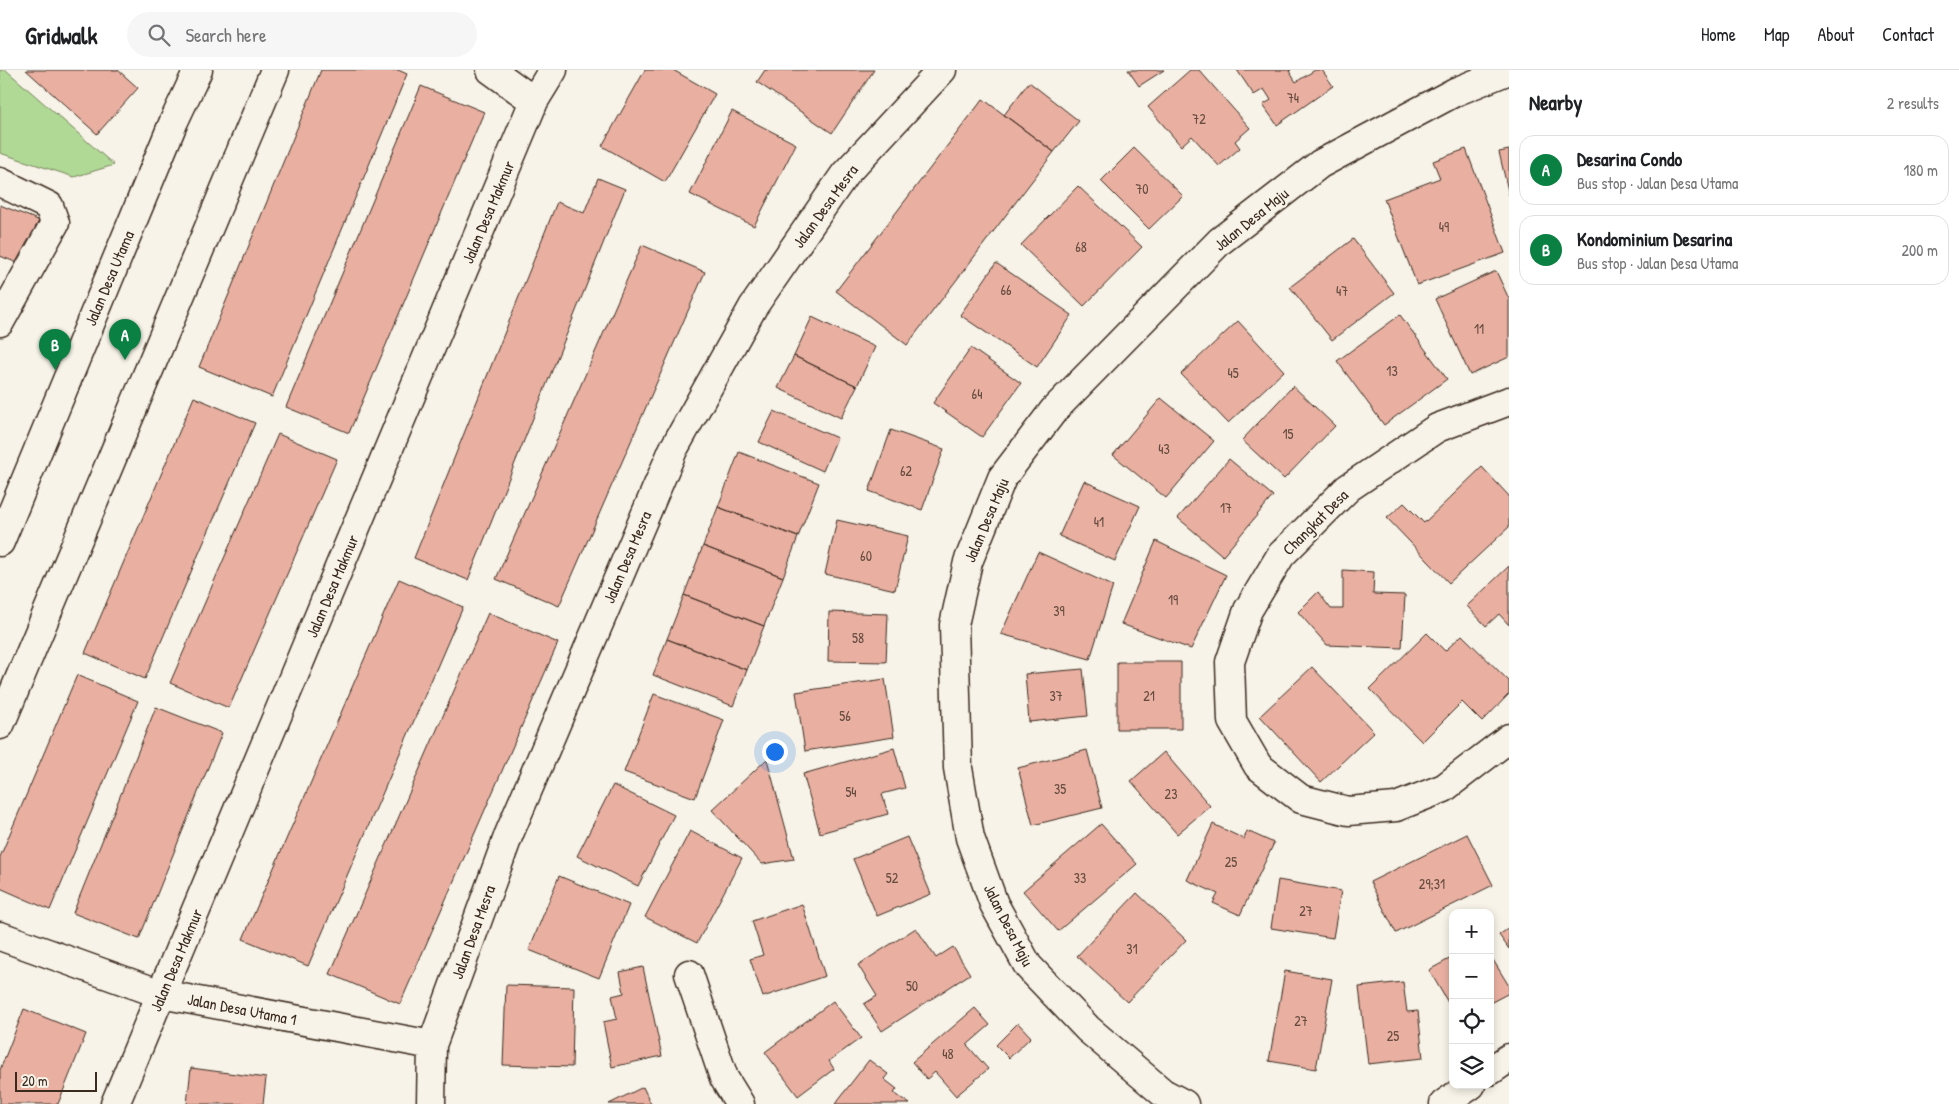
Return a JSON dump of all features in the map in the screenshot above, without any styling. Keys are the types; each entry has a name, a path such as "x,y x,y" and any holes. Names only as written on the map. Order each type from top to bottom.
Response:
{"street":[{"name":"Jalan Desa Utama","path":"0,542 171,130 198,70"},
{"path":"0,725 275,70"},
{"path":"491,70 534,101"},
{"name":"Jalan Desa Makmur","path":"115,1104 534,101 553,70"},
{"name":"Jalan Desa Mesra","path":"431,1104 432,1045 510,834 673,450 752,307 840,182 942,70"},
{"name":"Jalan Desa Maju","path":"1184,1104 1163,1093 1088,1029 1028,966 994,904 970,838 958,768 954,625 968,562 1002,478 1054,410 1220,241 1320,164 1455,92 1509,70"},
{"path":"0,182 50,206 56,222 0,322"},
{"name":"Changkat Desa","path":"1509,401 1437,428 1348,488 1281,555 1248,610 1230,662 1232,721 1258,766 1301,799 1348,811 1396,807 1444,788 1509,738"},
{"name":"Jalan Desa Utama 1","path":"0,936 161,994 432,1045"},
{"path":"689,974 724,1078 740,1104"},
{"path":"1494,1069 1509,1058"},
{"path":"1444,1104 1465,1089"}],"green space":[{"path":"0,70 6,70 114,165 74,177 0,153"}],"building":[{"path":"26,70 118,70 138,88 97,134"},
{"path":"321,70 398,70 407,74 272,397 199,367"},
{"path":"645,70 673,70 715,94 665,182 602,146"},
{"path":"765,70 874,70 832,133 757,82"},
{"path":"1128,70 1164,70 1139,86"},
{"path":"1190,70 1199,70 1250,128 1235,141 1240,148 1219,166 1192,136 1181,146 1148,107"},
{"path":"1237,70 1291,70 1289,71 1296,82 1315,70 1322,70 1333,86 1277,125 1263,105 1271,100 1264,89 1254,95"},
{"path":"1029,82 1079,121 1054,152 1004,115"},
{"path":"421,86 484,112 349,433 286,407"},
{"path":"983,99 1054,152 907,345 836,291"},
{"path":"732,111 796,144 754,226 690,194"},
{"path":"1134,148 1183,196 1149,229 1101,181"},
{"path":"1466,149 1505,253 1417,285 1384,199 1440,178 1433,161"},
{"path":"1509,150 1509,195 1499,152"},
{"path":"598,178 625,189 468,580 414,558 557,202 584,213"},
{"path":"1078,186 1142,247 1084,306 1021,245"},
{"path":"0,205 43,222 25,266 0,256"},
{"path":"1353,239 1394,293 1332,340 1290,287"},
{"path":"642,245 705,272 559,606 496,579"},
{"path":"996,263 1072,315 1037,367 960,315"},
{"path":"1496,271 1509,299 1509,357 1470,375 1435,299"},
{"path":"1400,315 1447,379 1384,425 1337,361"},
{"path":"812,317 875,347 857,386 794,356"},
{"path":"1238,321 1284,371 1228,423 1181,374"},
{"path":"971,348 1021,383 982,437 933,403"},
{"path":"794,356 857,386 841,418 778,388"},
{"path":"1293,386 1335,426 1284,479 1242,440"},
{"path":"194,397 255,423 145,679 85,653"},
{"path":"1161,398 1214,441 1166,498 1113,455"},
{"path":"774,411 837,438 823,471 759,442"},
{"path":"891,430 944,449 922,510 869,491"},
{"path":"278,434 337,459 229,708 170,683"},
{"path":"739,452 819,483 798,537 718,507"},
{"path":"1229,459 1273,496 1223,556 1178,518"},
{"path":"1482,467 1509,496 1509,527 1449,583 1387,518 1404,503 1424,523"},
{"path":"1084,481 1140,506 1115,561 1059,536"},
{"path":"718,507 798,537 783,577 703,546"},
{"path":"837,520 908,536 895,590 825,574"},
{"path":"1156,541 1226,575 1191,649 1121,624"},
{"path":"703,546 783,577 764,626 684,595"},
{"path":"1038,552 1113,586 1090,659 1001,634"},
{"path":"1509,566 1509,625 1499,614 1486,626 1467,606"},
{"path":"1343,570 1374,572 1373,594 1405,595 1402,648 1327,645 1298,612 1318,592 1331,609 1343,609"},
{"path":"399,579 463,607 308,966 243,939"},
{"path":"684,595 764,626 747,670 667,639"},
{"path":"829,612 888,614 886,662 828,661"},
{"path":"488,613 558,643 400,1004 330,974"},
{"path":"1427,633 1445,651 1462,635 1509,681 1509,694 1482,722 1462,702 1422,742 1370,689"},
{"path":"667,639 747,670 733,706 653,675"},
{"path":"1117,662 1181,662 1181,729 1117,729"},
{"path":"1312,667 1374,732 1321,782 1260,716"},
{"path":"1083,669 1088,716 1029,722 1025,674"},
{"path":"77,675 138,701 50,910 0,888 0,857"},
{"path":"885,679 894,737 805,751 796,692"},
{"path":"654,694 724,720 695,798 624,772"},
{"path":"156,707 222,733 139,939 73,913"},
{"path":"894,748 905,788 882,794 888,814 820,833 803,774"},
{"path":"1087,750 1102,808 1033,825 1018,768"},
{"path":"1164,752 1210,806 1177,834 1131,781"},
{"path":"767,759 794,859 762,864 712,810"},
{"path":"613,785 674,815 638,886 577,856"},
{"path":"1101,824 1137,864 1058,931 1023,891"},
{"path":"1213,824 1244,839 1247,831 1274,843 1240,915 1213,903 1218,894 1187,880"},
{"path":"690,831 742,858 697,943 645,917"},
{"path":"1467,834 1493,885 1396,933 1370,882"},
{"path":"907,837 931,894 877,916 853,859"},
{"path":"559,876 629,905 599,978 529,950"},
{"path":"1278,880 1341,891 1333,938 1271,928"},
{"path":"1137,893 1186,940 1127,1002 1077,956"},
{"path":"802,904 825,976 763,997 750,959 763,955 752,921"},
{"path":"916,928 936,958 953,947 970,974 882,1031 864,1004 877,996 858,965"},
{"path":"1509,928 1509,949 1499,935"},
{"path":"1449,959 1449,1004 1429,970"},
{"path":"1494,962 1509,986 1509,993 1494,1001"},
{"path":"643,967 662,1056 612,1067 603,1022 617,1019 612,996 624,993 620,972"},
{"path":"1285,971 1332,979 1316,1069 1269,1061"},
{"path":"1403,982 1407,1012 1418,1011 1423,1058 1368,1064 1359,987"},
{"path":"506,985 574,987 572,1067 503,1065"},
{"path":"833,1001 861,1038 829,1061 834,1069 798,1096 765,1052"},
{"path":"975,1008 990,1025 967,1045 988,1069 956,1096 935,1072 927,1079 912,1062"},
{"path":"24,1009 86,1034 58,1104 0,1104 0,1070"},
{"path":"1018,1023 1031,1037 1009,1058 996,1045"},
{"path":"869,1060 888,1074 884,1079 897,1089 894,1093 910,1104 835,1104"},
{"path":"191,1068 266,1078 263,1104 187,1104"},
{"path":"643,1087 651,1104 609,1104"}],"place":[{"name":"Desarina Condo","path":"125,360"},
{"name":"Kondominium Desarina","path":"55,370"}]}
